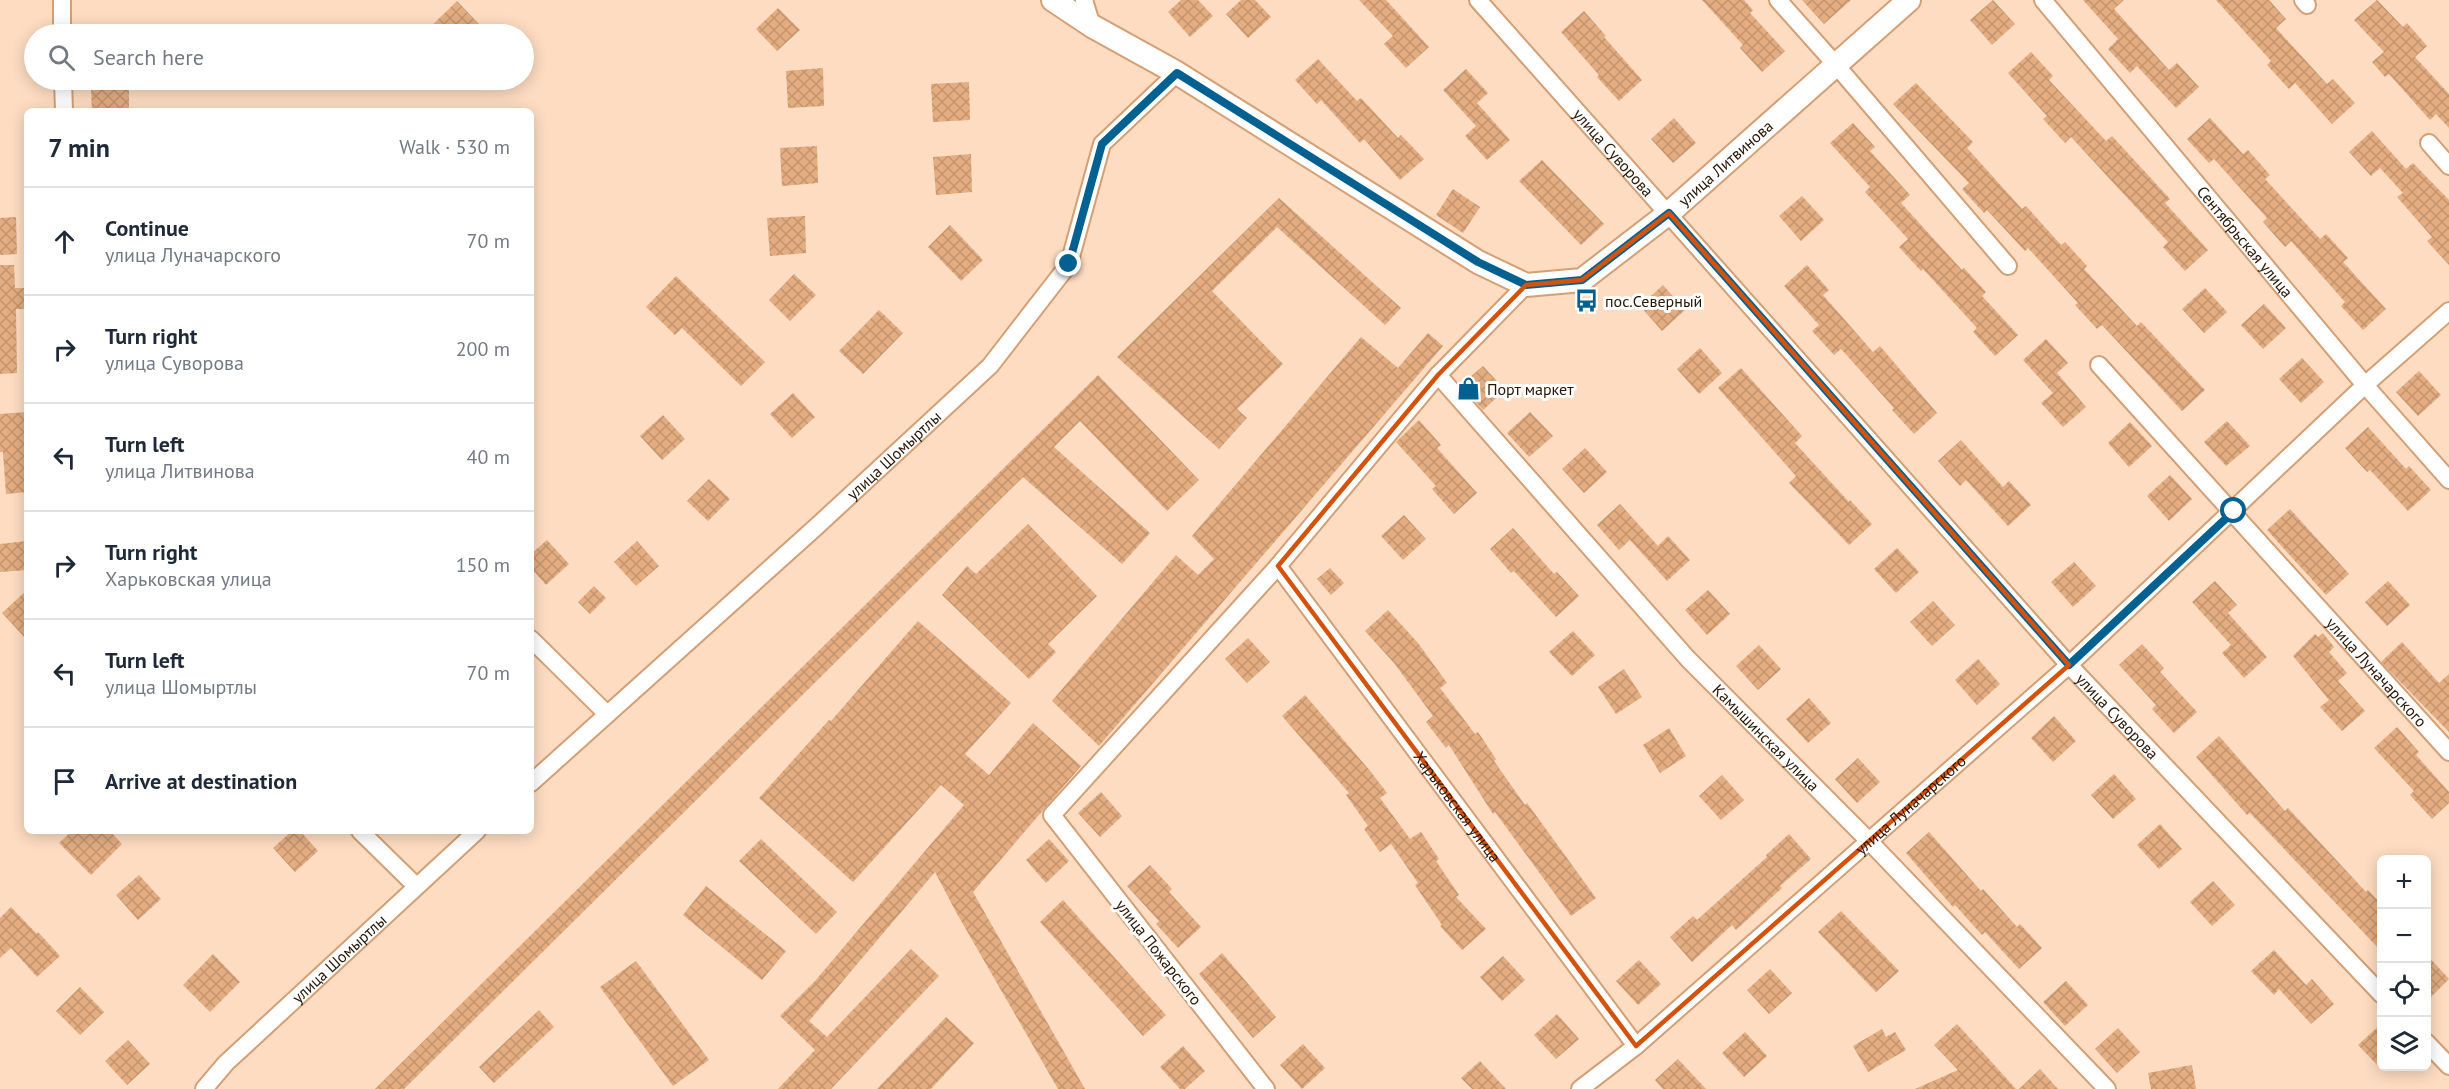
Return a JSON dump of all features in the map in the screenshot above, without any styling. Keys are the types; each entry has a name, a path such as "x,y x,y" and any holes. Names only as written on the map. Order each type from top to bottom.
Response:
{"street":[{"path":"62,0 62,24"},
{"path":"1053,0 1092,26 1177,73 1478,262 1526,285 1438,375 1278,566"},
{"path":"1084,0 1092,26"},
{"name":"улица Суворова","path":"1478,0 2069,665 2377,990"},
{"path":"1778,0 2008,266"},
{"name":"улица Литвинова","path":"1526,285 1582,280 1669,213 1909,0"},
{"name":"Сентябрьская улица","path":"2043,0 2365,385 2449,480"},
{"name":"улица Шомыртлы","path":"534,780 816,527 990,366 1069,264 1102,144 1177,73"},
{"path":"63,90 64,108"},
{"path":"2429,143 2449,166"},
{"name":"улица Луначарского","path":"1580,1089 1636,1046 2069,665 2365,385 2449,311"},
{"name":"улица Луначарского","path":"2099,365 2234,511 2449,752"},
{"name":"Камышинская улица","path":"1438,375 1688,659 1868,840 2108,1089"},
{"name":"улица Пожарского","path":"1266,1089 1052,815 1278,566"},
{"name":"Харьковская улица","path":"1278,566 1636,1046"},
{"path":"534,642 607,714"},
{"path":"363,834 417,886"},
{"name":"улица Шомыртлы","path":"204,1089 226,1063 474,834"},
{"path":"2431,1046 2449,1066"}],"highlighted area":[{"path":"1669,213 2069,665 1636,1046 1278,566 1438,375 1526,285 1582,280"}],"building":[{"path":"1181,0 1198,0 1213,16 1190,37 1168,12"},
{"path":"1241,0 1255,0 1271,17 1248,38 1226,14"},
{"path":"1359,0 1386,0 1429,47 1406,68 1384,44 1393,36"},
{"path":"1702,0 1744,0 1753,10 1750,13 1785,51 1762,72 1740,48 1743,45"},
{"path":"1802,0 1851,0 1824,24"},
{"path":"1993,0 2015,24 1992,45 1970,20"},
{"path":"2083,0 2124,0 2114,9 2169,70 2177,63 2199,87 2176,108 2137,66 2130,73 2108,49 2118,39"},
{"path":"2216,0 2269,0 2286,19 2276,28 2327,84 2333,79 2355,103 2332,124 2295,83 2289,89 2267,65 2271,61"},
{"path":"2377,0 2403,27 2407,23 2427,46 2415,57 2449,94 2449,128 2436,114 2430,120 2389,74 2385,77 2372,62 2384,52 2354,20"},
{"path":"457,1 479,24 433,24"},
{"path":"778,8 800,30 777,51 756,29"},
{"path":"1584,11 1642,80 1619,101 1561,32"},
{"path":"2031,52 2053,76 2049,80 2106,141 2112,136 2170,199 2165,203 2208,250 2185,271 2163,247 2168,242 2071,137 2065,143 2043,119 2047,116 2008,73"},
{"path":"1318,59 1357,101 1361,98 1398,138 1401,135 1424,159 1400,180 1364,139 1360,143 1321,100 1317,104 1295,80"},
{"path":"823,68 824,106 788,108 786,71"},
{"path":"1466,69 1488,93 1477,103 1510,140 1487,160 1465,136 1476,126 1443,90"},
{"path":"969,82 970,120 933,122 931,84"},
{"path":"1916,83 1973,142 1967,148 2022,209 2026,206 2061,245 2065,242 2087,266 2084,269 2137,326 2141,322 2205,390 2182,411 2102,325 2097,329 2075,305 2078,303 2028,248 2025,251 1987,210 1984,213 1962,189 1969,183 1893,104"},
{"path":"91,90 129,90 129,108 92,108"},
{"path":"1674,118 1696,143 1673,163 1651,139"},
{"path":"2210,118 2243,154 2248,150 2270,175 2265,179 2320,239 2326,234 2348,258 2343,262 2386,309 2363,330 2341,306 2345,302 2291,241 2285,247 2263,222 2267,218 2214,159 2209,163 2187,139"},
{"path":"1853,123 1875,147 1870,151 1910,195 1901,203 1962,270 1964,268 1986,292 1982,296 2018,335 1995,356 1973,332 1977,328 1923,269 1921,271 1899,247 1908,239 1865,192 1870,187 1830,143"},
{"path":"2372,131 2406,169 2413,163 2449,200 2449,265 2427,241 2432,237 2397,197 2403,193 2380,168 2371,176 2349,152"},
{"path":"817,146 818,183 782,186 780,148"},
{"path":"971,154 972,192 936,195 933,157"},
{"path":"1542,160 1604,224 1581,245 1519,181"},
{"path":"1453,189 1480,207 1463,233 1436,215"},
{"path":"1802,196 1824,220 1801,241 1779,216"},
{"path":"1279,198 1401,308 1385,325 1277,227 1212,291 1283,364 1237,409 1247,418 1219,449 1117,357"},
{"path":"805,216 806,253 770,256 767,218"},
{"path":"16,217 17,254 0,255 0,218"},
{"path":"950,225 983,260 961,281 928,247"},
{"path":"0,265 14,265 15,288 24,288 24,309 16,309 17,373 0,374"},
{"path":"1807,265 1829,290 1823,295 1873,352 1880,346 1937,413 1914,434 1841,349 1834,355 1812,331 1819,325 1784,286"},
{"path":"794,274 816,295 790,321 769,300"},
{"path":"676,276 765,362 741,386 682,328 675,335 646,307"},
{"path":"1663,285 1685,310 1662,331 1640,306"},
{"path":"2205,288 2227,312 2204,333 2182,309"},
{"path":"2264,304 2286,328 2263,349 2241,325"},
{"path":"879,310 903,333 863,374 839,351"},
{"path":"1428,333 1443,346 1099,746 1052,701 1176,555 1198,575 1214,559 1192,536 1361,337 1398,368"},
{"path":"2046,339 2068,363 2057,373 2086,407 2063,427 2041,403 2053,393 2023,360"},
{"path":"1700,348 1722,373 1699,394 1677,369"},
{"path":"2302,358 2324,382 2301,403 2279,379"},
{"path":"1483,366 1505,390 1483,410 1461,385"},
{"path":"1741,368 1802,436 1795,443 1872,524 1849,545 1789,483 1796,476 1718,388"},
{"path":"2419,371 2441,395 2418,416 2396,392"},
{"path":"1098,375 1199,480 1167,511 1080,421 1054,447 1150,533 1122,564 1023,477 404,1089 375,1089"},
{"path":"793,393 815,417 792,438 770,414"},
{"path":"24,412 24,492 6,494 3,452 0,452 0,414"},
{"path":"1530,412 1553,436 1529,457 1507,433"},
{"path":"663,415 685,439 662,460 640,436"},
{"path":"1419,420 1441,445 1437,448 1477,493 1454,514 1432,489 1436,486 1396,442"},
{"path":"2227,421 2250,446 2226,466 2204,442"},
{"path":"2130,422 2152,446 2129,467 2108,443"},
{"path":"2368,427 2406,469 2409,466 2431,490 2408,511 2370,470 2367,472 2345,448"},
{"path":"1961,440 2003,487 2009,481 2031,505 2008,526 1966,480 1960,486 1938,461"},
{"path":"1585,448 1607,472 1584,493 1562,469"},
{"path":"2170,475 2192,499 2169,521 2147,496"},
{"path":"709,479 730,499 708,521 687,501"},
{"path":"1620,504 1658,546 1668,536 1690,560 1667,581 1630,540 1619,550 1597,525"},
{"path":"2290,509 2349,574 2326,595 2267,530"},
{"path":"1404,515 1426,539 1403,560 1381,536"},
{"path":"1028,524 1097,596 1048,644 1056,652 1029,679 942,595 967,566 976,574"},
{"path":"1513,528 1554,574 1557,572 1579,596 1556,617 1514,571 1511,573 1490,549"},
{"path":"547,540 569,564 546,585 534,571 534,551"},
{"path":"24,541 24,570 0,572 0,544"},
{"path":"637,541 659,566 636,586 614,562"},
{"path":"1897,548 1919,572 1896,593 1874,569"},
{"path":"2074,562 2096,586 2073,607 2051,582"},
{"path":"1330,568 1344,583 1331,595 1317,579"},
{"path":"2215,581 2237,605 2228,613 2267,657 2244,678 2222,653 2231,645 2192,602"},
{"path":"2388,581 2410,605 2387,626 2365,602"},
{"path":"594,586 606,598 590,614 578,602"},
{"path":"1708,590 1730,614 1707,635 1685,610"},
{"path":"24,593 24,637 2,613"},
{"path":"1933,601 1955,625 1932,646 1910,622"},
{"path":"1388,610 1418,643 1447,683 1440,688 1475,734 1478,732 1496,759 1494,761 1525,805 1527,803 1596,898 1571,916 1495,812 1493,814 1449,745 1446,748 1426,722 1433,716 1394,663 1365,631"},
{"path":"918,621 1011,703 965,754 989,775 1033,723 1081,766 973,892 1085,1089 1058,1089 935,872 809,1021 827,1037 911,949 939,976 831,1089 778,1089 815,1050 780,1016 815,981 964,805 941,785 853,882 759,798 829,720 831,721"},
{"path":"1573,631 1595,655 1572,676 1549,652"},
{"path":"2323,633 2334,647 2329,652 2347,673 2338,681 2365,711 2342,731 2320,707 2329,700 2293,656 2315,634 2318,637"},
{"path":"1248,638 1270,662 1247,683 1225,659"},
{"path":"2402,642 2439,683 2449,674 2449,732 2381,662"},
{"path":"2142,644 2164,668 2160,672 2197,712 2174,733 2152,709 2156,705 2119,665"},
{"path":"1759,645 1781,669 1758,690 1736,666"},
{"path":"1978,659 2000,684 1977,705 1955,680"},
{"path":"1624,669 1642,697 1616,714 1598,687"},
{"path":"1305,695 1387,793 1380,798 1410,839 1421,832 1439,859 1436,861 1459,895 1456,897 1486,929 1462,950 1440,926 1442,925 1415,885 1418,883 1391,844 1380,852 1364,829 1368,826 1346,795 1349,793 1282,716"},
{"path":"1809,698 1831,723 1808,743 1786,719"},
{"path":"2054,716 2076,741 2053,762 2031,738"},
{"path":"2397,727 2419,752 2416,755 2449,792 2449,803 2432,819 2410,795 2414,791 2374,748"},
{"path":"1669,728 1686,756 1660,773 1643,745"},
{"path":"2219,736 2285,811 2288,808 2366,892 2368,890 2377,900 2377,947 2250,813 2247,815 2196,757"},
{"path":"1858,758 1880,782 1857,803 1835,779"},
{"path":"2114,774 2136,799 2113,819 2091,795"},
{"path":"1722,775 1744,800 1721,820 1699,796"},
{"path":"1101,792 1122,816 1100,837 1078,813"},
{"path":"2160,824 2182,849 2159,869 2137,845"},
{"path":"1929,832 1981,891 1983,889 2017,927 2020,924 2042,948 2019,969 1985,932 1982,935 1955,905 1953,907 1906,853"},
{"path":"69,834 113,834 122,844 91,875 59,843"},
{"path":"289,834 303,834 318,851 295,872 273,848"},
{"path":"1789,834 1811,859 1736,930 1732,925 1692,962 1670,937 1693,916 1697,920"},
{"path":"761,839 837,912 816,934 739,861"},
{"path":"1049,839 1069,861 1046,883 1026,860"},
{"path":"1150,865 1172,889 1169,892 1201,927 1178,948 1156,924 1159,921 1127,886"},
{"path":"139,875 161,899 138,920 116,895"},
{"path":"2213,881 2235,905 2212,926 2190,902"},
{"path":"706,886 786,951 762,980 683,915"},
{"path":"1063,900 1166,1015 1143,1036 1040,922"},
{"path":"11,907 60,956 37,977 11,948 0,958 0,918"},
{"path":"1841,911 1899,971 1876,992 1818,932"},
{"path":"2274,950 2306,985 2312,979 2334,1004 2311,1024 2279,989 2274,995 2251,971"},
{"path":"1222,953 1276,1017 1253,1038 1199,974"},
{"path":"213,954 240,982 210,1012 183,985"},
{"path":"1503,956 1525,980 1502,1001 1480,977"},
{"path":"2431,959 2449,979 2431,997"},
{"path":"1639,960 1661,984 1638,1005 1616,981"},
{"path":"636,961 709,1060 673,1086 600,987"},
{"path":"1770,969 1792,993 1769,1014 1747,990"},
{"path":"2066,981 2088,1005 2065,1026 2043,1002"},
{"path":"80,987 104,1012 80,1035 56,1011"},
{"path":"539,1010 554,1027 494,1083 479,1067"},
{"path":"1557,1014 1579,1039 1556,1059 1534,1035"},
{"path":"946,1017 974,1043 931,1089 877,1089"},
{"path":"1957,1024 2016,1089 1915,1089 1958,1070 1934,1045"},
{"path":"2118,1028 2140,1052 2117,1073 2095,1049"},
{"path":"2377,1028 2377,1065 2358,1045"},
{"path":"1882,1029 1886,1037 1895,1032 1906,1050 1868,1072 1853,1046"},
{"path":"1745,1032 1767,1056 1744,1077 1722,1053"},
{"path":"128,1040 150,1064 127,1085 105,1061"},
{"path":"1303,1044 1325,1068 1302,1089 1280,1065"},
{"path":"1183,1046 1205,1071 1185,1089 1180,1089 1160,1067"},
{"path":"1678,1059 1706,1089 1663,1089 1655,1080"},
{"path":"1480,1061 1506,1089 1472,1089 1461,1078"},
{"path":"2192,1065 2196,1089 2151,1089 2148,1073"},
{"path":"2040,1069 2058,1089 2019,1089"}],"place":[{"name":"пос.Северный","path":"1587,301"},
{"name":"Порт маркет","path":"1469,389"}],"route":[{"path":"1069,264 1102,144 1177,73 1478,262 1526,285 1582,280 1669,213 2069,665 2234,511"}]}
